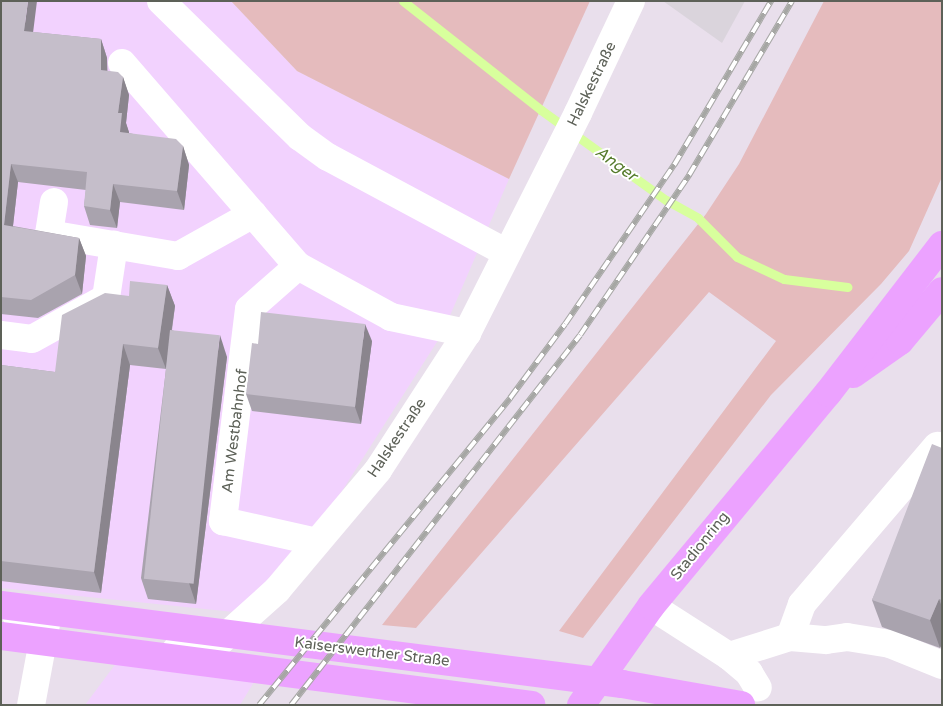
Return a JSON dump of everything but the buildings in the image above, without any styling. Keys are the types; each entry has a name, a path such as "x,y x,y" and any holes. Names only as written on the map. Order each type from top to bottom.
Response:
{"main road":[{"name":"Stadionring","path":"580,705 651,606 828,393 942,245"},
{"name":"Stadionring","path":"828,393 900,341 942,291"},
{"path":"900,341 942,310"},
{"name":"Kaiserswerther Straße","path":"1,604 622,684 749,696"},
{"name":"Kaiserswerther Straße","path":"1,636 532,705"}],"street":[{"path":"161,1 300,137 328,157 507,253"},
{"name":"Halskestraße","path":"1,628 206,654 277,590 378,470 466,332 578,113 631,1"},
{"path":"122,63 298,266 391,317 466,332"},
{"path":"54,202 49,234 178,256 253,214"},
{"path":"1,335 32,339 106,298 114,245"},
{"name":"Am Westbahnhof","path":"298,266 249,309 223,521 317,542"},
{"path":"790,638 802,604 937,446"},
{"path":"651,606 729,656 749,673 749,696"},
{"path":"1,613 47,619 46,633 31,705"},
{"path":"729,656 790,638 869,639 942,665"}],"shaded area":[{"path":"1,1 231,1 297,71 509,179 442,334 263,615 1,588"},
{"path":"231,1 590,1 509,179 297,71"},
{"path":"663,1 745,1 722,43"},
{"path":"824,1 942,1 942,177 909,251 881,284 771,395 583,638 559,631 776,341 709,292 416,628 382,625 706,214 739,164"},
{"path":"117,662 254,682 240,705 85,705"}],"waterway":[{"name":"Anger","path":"403,1 541,110 666,200 698,218 737,257 784,279 847,287"}],"railway":[{"path":"259,705 510,398 565,324 674,165 771,1"},
{"path":"291,705 580,335 689,175 792,1"}]}
